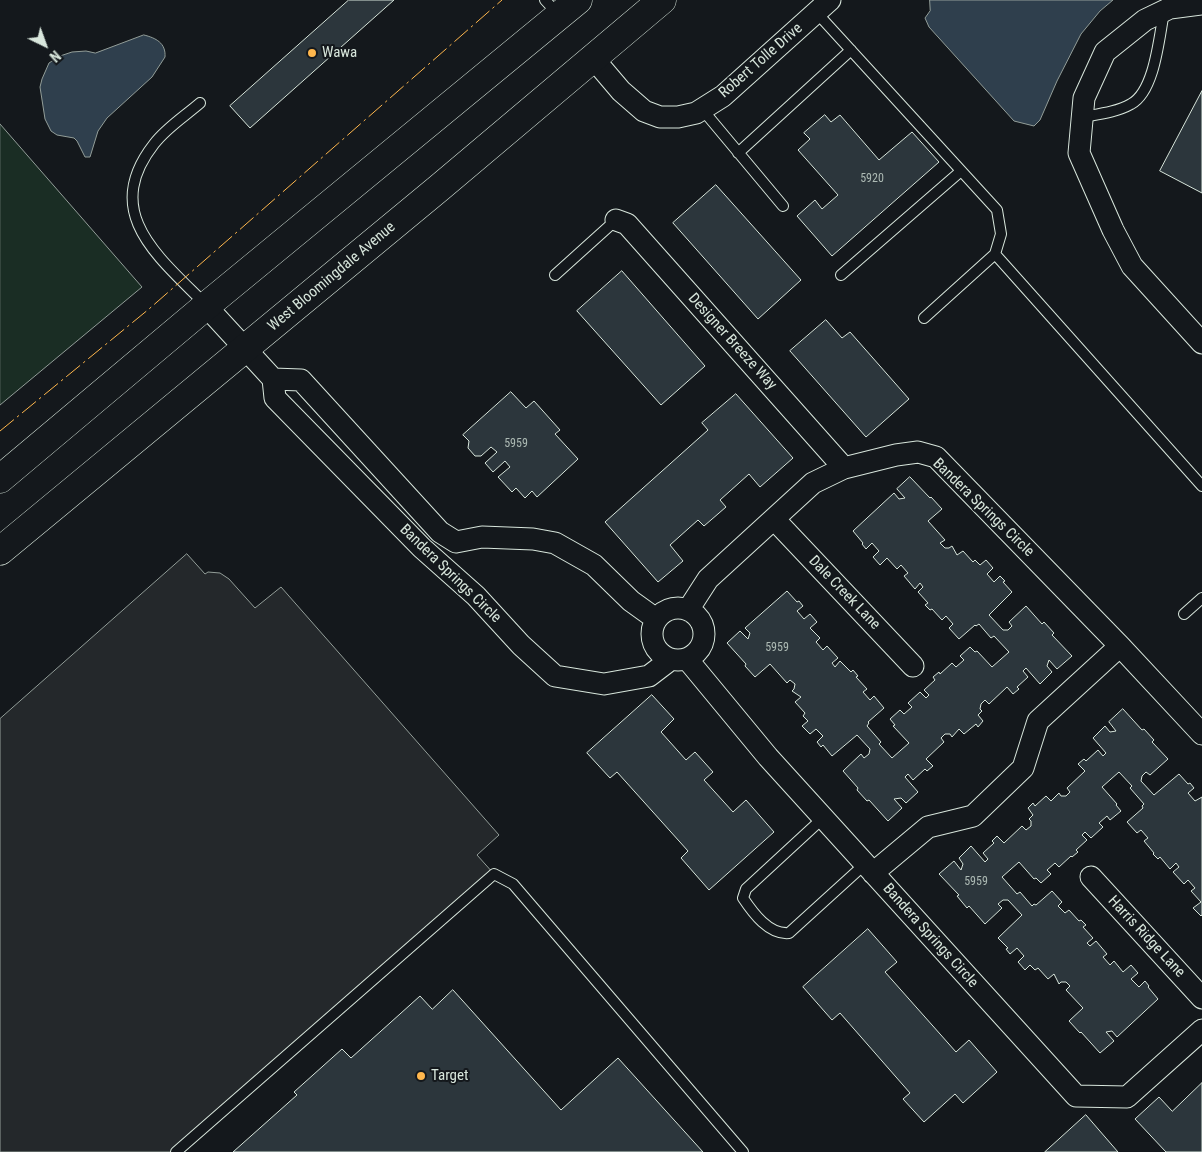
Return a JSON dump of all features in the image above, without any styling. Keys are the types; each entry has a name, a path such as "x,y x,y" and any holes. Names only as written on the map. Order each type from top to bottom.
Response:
{"main road":[{"name":"West Bloomingdale Avenue","path":"0,551 440,188 662,0"},
{"path":"0,478 561,5"}],"street":[{"path":"1202,4 1170,8 1145,20 1105,52 1084,98 1079,153 1113,230 1132,266 1202,343"},
{"name":"Robert Tolle Drive","path":"593,58 632,102 644,111 660,117 678,118 696,113 723,96 823,6"},
{"name":"Designer Breeze Way","path":"616,220 627,224 844,468"},
{"name":"Bandera Springs Circle","path":"206,306 273,379 275,398 422,548 476,596 521,646 555,676 604,684 648,676 678,659 1076,1096 1127,1098 1202,1030"},
{"name":"Bandera Springs Circle","path":"273,379 301,380 440,532 456,542 482,537 533,538 555,543 594,566 631,601 656,619"},
{"name":"Bandera Springs Circle","path":"688,610 708,580 813,483 844,468 896,455 918,452 936,458 1120,646 1202,734"},
{"name":"Dale Creek Lane","path":"774,519 913,666"},
{"path":"671,608 688,610 696,614 701,621 704,639 701,648 695,654 678,659 656,650 651,634 656,619 663,612 671,608"},
{"path":"869,868 928,827 973,816 1023,768 1038,721 1120,646"},
{"name":"Harris Ridge Lane","path":"1091,877 1202,998"}],"lane":[{"path":"823,6 851,50 997,210 1001,234 995,254 924,318"},
{"path":"1082,116 1119,110 1133,103 1145,91 1151,80 1164,11"},
{"path":"738,153 851,50"},
{"path":"200,103 155,142 137,173 132,204 134,218 149,244 206,306"},
{"path":"702,109 783,206"},
{"path":"840,275 961,171"},
{"path":"555,274 616,220"},
{"path":"995,254 1202,486"},
{"path":"1184,614 1202,598"},
{"path":"823,818 746,889 743,898 751,910 771,929 783,934 789,933 869,868"},
{"path":"176,1152 494,874 513,884 743,1152"}],"green space":[{"path":"0,124 142,287 0,405"}],"shaded area":[{"path":"187,554 205,574 208,572 220,573 229,579 255,608 281,587 499,835 477,855 494,874 176,1152 0,1152 0,719"}],"water":[{"path":"930,0 1113,0 1100,11 1081,34 1040,120 1034,126 1014,121 929,27 925,18 930,11"},
{"path":"144,35 162,45 165,57 152,77 107,118 98,131 90,157 85,157 74,138 57,135 51,131 45,119 40,87 49,63 60,56 72,52 86,51 95,53"}],"building":[{"name":"Wawa","path":"349,0 394,0 250,128 230,106"},
{"path":"1202,91 1202,193 1160,171"},
{"path":"825,115 831,122 840,115 879,160 912,132 939,162 832,256 797,216 815,200 822,209 838,195 798,150 810,139 804,133"},
{"path":"716,185 801,280 758,319 673,223"},
{"path":"622,271 705,366 661,405 577,311"},
{"path":"826,320 842,338 850,332 909,399 866,437 790,351"},
{"path":"511,392 526,408 534,401 560,430 555,434 578,459 537,497 532,491 525,498 516,488 512,492 498,477 510,467 505,461 493,472 485,463 497,452 491,447 481,456 475,456 468,448 469,441 463,435"},
{"path":"736,394 793,458 760,487 749,474 720,500 726,507 704,526 698,520 670,545 683,561 658,582 605,522 708,430 702,423"},
{"path":"910,477 942,509 928,521 945,540 940,543 945,548 952,546 957,555 963,551 973,562 975,560 980,565 986,560 993,568 987,574 994,582 1000,576 1012,592 989,615 1003,630 1008,630 1012,626 1009,622 1026,606 1042,624 1044,622 1054,633 1052,635 1072,656 1057,669 1049,660 1047,666 1052,672 1040,684 1026,668 1023,671 1028,677 1017,687 1019,689 1013,694 1007,687 989,704 985,700 981,704 980,709 982,711 978,715 983,721 978,727 976,724 964,734 959,729 952,737 950,734 945,734 941,738 944,742 926,759 933,766 927,771 925,769 913,780 908,774 905,777 918,792 906,803 901,798 894,799 902,808 888,821 857,790 858,788 843,771 861,754 864,758 869,754 870,749 857,735 832,756 823,745 821,747 817,742 823,736 816,729 810,734 802,726 808,721 803,716 805,713 795,702 801,697 792,691 795,684 790,680 787,683 770,664 755,677 727,643 740,631 748,639 750,633 745,628 787,591 803,606 797,611 804,619 810,614 817,622 810,628 820,638 816,642 823,650 827,646 838,658 832,663 835,667 840,661 851,672 853,670 858,676 856,677 867,689 863,692 870,700 874,696 884,708 868,722 867,726 881,742 879,744 892,758 909,743 893,726 895,725 890,719 900,710 904,714 912,707 908,703 920,692 926,698 929,695 924,690 935,680 933,677 939,672 940,674 952,663 956,667 964,660 960,656 970,647 975,652 977,651 992,667 1009,652 994,636 991,638 979,624 975,625 959,639 949,628 953,624 946,616 942,620 932,609 930,610 925,605 928,603 918,592 923,587 920,583 915,589 904,576 908,573 901,565 897,569 887,558 880,565 873,557 879,551 872,543 866,549 853,531 894,493 899,499 905,498 897,489"},
{"path":"652,695 674,719 661,732 686,760 695,752 713,772 704,780 733,812 746,800 774,832 709,890 681,858 688,851 617,772 610,778 587,753"},
{"path":"1123,709 1154,740 1152,742 1168,759 1150,775 1146,772 1142,776 1141,781 1154,795 1179,774 1194,788 1188,793 1195,801 1202,797 1202,915 1193,908 1201,902 1191,891 1195,888 1188,880 1184,884 1173,872 1179,867 1176,863 1170,869 1160,857 1158,859 1144,841 1148,838 1141,830 1137,833 1127,822 1143,808 1144,804 1130,788 1132,786 1119,772 1102,787 1121,811 1110,820 1107,816 1099,823 1103,827 1091,838 1085,832 1082,835 1087,840 1076,850 1078,852 1059,867 1055,863 1047,870 1051,874 1041,883 1036,878 1034,879 1019,862 1002,877 1017,894 1020,892 1032,906 1036,905 1052,891 1062,902 1058,906 1065,913 1069,910 1079,921 1081,920 1086,925 1083,927 1093,938 1087,943 1090,946 1096,941 1107,954 1103,957 1110,965 1114,961 1123,972 1131,965 1138,973 1131,979 1139,987 1145,981 1158,999 1117,1037 1112,1031 1106,1032 1114,1041 1100,1053 1069,1021 1083,1008 1066,990 1070,986 1066,982 1059,984 1054,974 1048,979 1038,968 1035,970 1030,965 1025,970 1018,962 1024,956 1017,948 1010,954 1006,949 1008,948 998,938 1022,915 1008,900 1003,900 998,904 1002,908 985,924 969,906 967,908 957,896 959,895 939,874 954,861 961,870 963,864 959,858 971,846 985,862 988,859 983,853 994,843 992,841 997,836 1004,843 1022,826 1026,830 1031,826 1029,819 1033,815 1028,808 1033,803 1035,806 1046,796 1051,801 1059,793 1061,796 1066,796 1070,792 1067,788 1085,771 1078,764 1084,759 1086,761 1098,750 1103,756 1106,753 1093,738 1105,726 1110,732 1116,731 1109,722"},
{"path":"868,929 897,962 885,972 956,1052 969,1040 997,1072 963,1103 955,1094 924,1122 903,1099 910,1093 840,1013 832,1020 803,987"},
{"name":"Target","path":"453,990 561,1110 618,1058 703,1152 233,1152 297,1095 294,1092 342,1049 351,1058 420,996 432,1009"},
{"path":"1202,1083 1202,1152 1166,1152 1135,1119 1159,1097 1172,1111"},
{"path":"1086,1115 1118,1152 1045,1152"}],"power":[{"path":"0,431 149,309 502,0"}],"place":[{"name":"Wawa","path":"312,53"},
{"name":"Target","path":"421,1076"}]}
